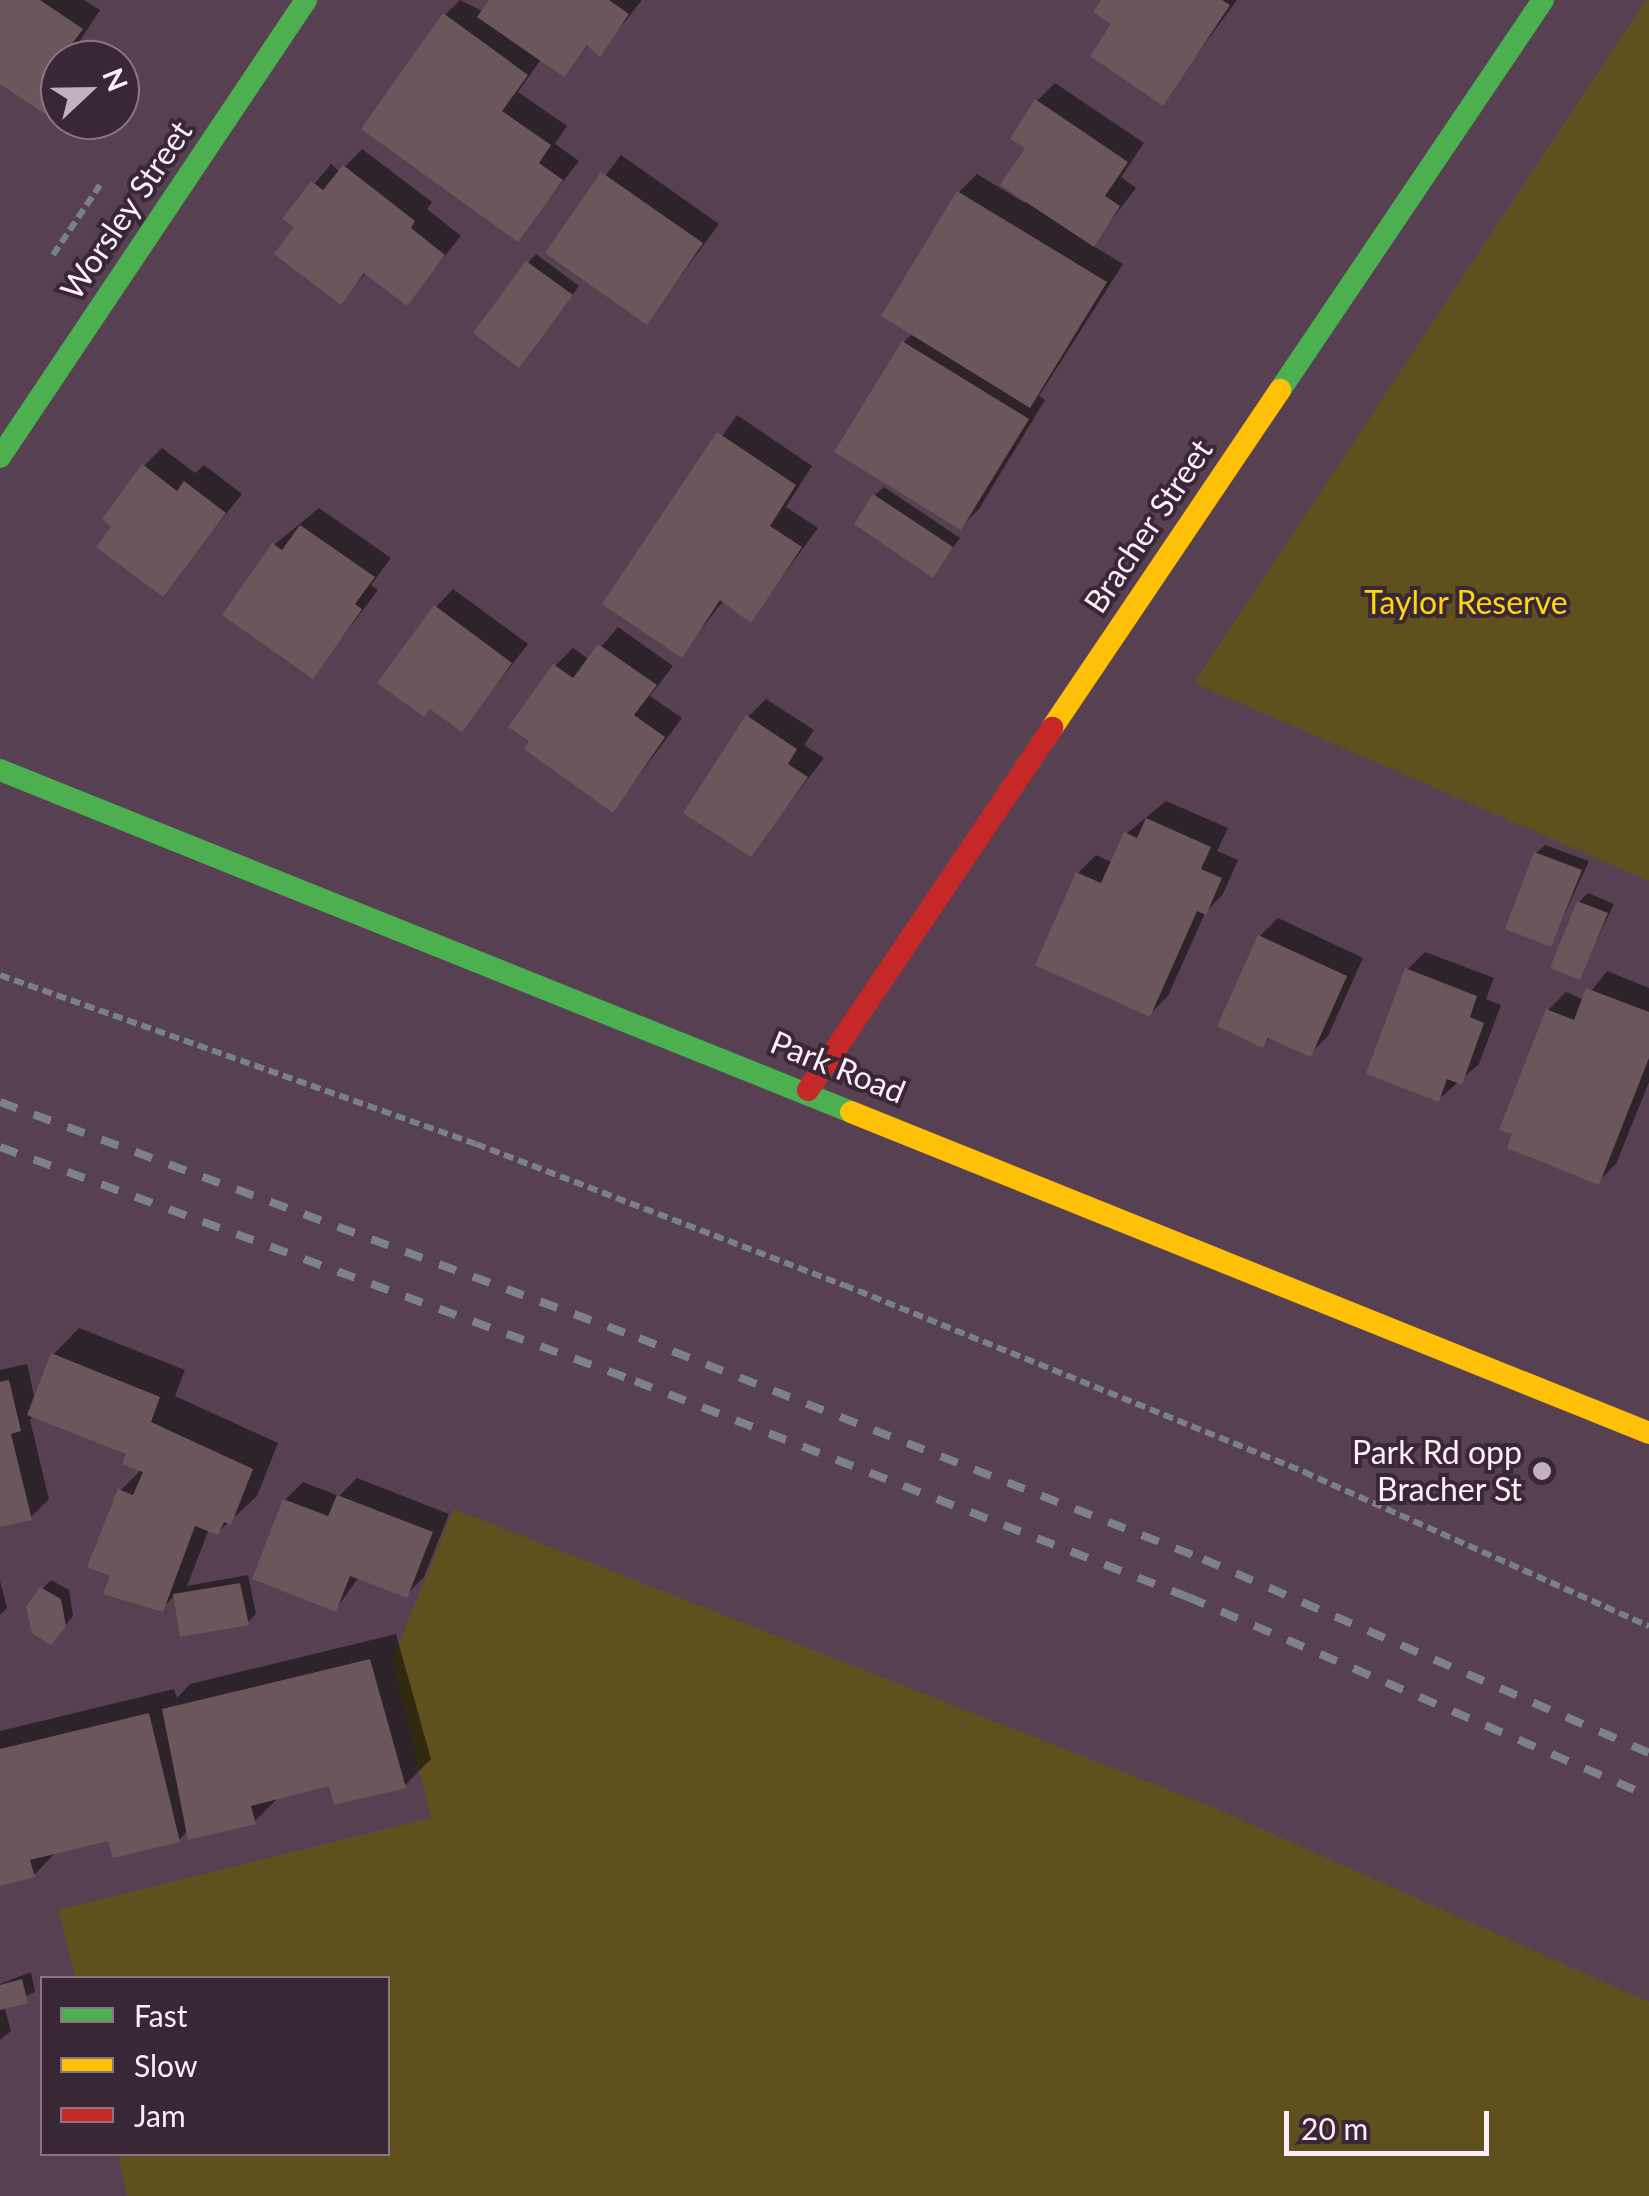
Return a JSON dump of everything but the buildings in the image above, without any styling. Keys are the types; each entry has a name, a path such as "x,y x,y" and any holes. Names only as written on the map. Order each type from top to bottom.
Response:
{"street":[{"name":"Worsley Street","path":"0,457 306,0"},
{"name":"Bracher Street","path":"808,1090 1543,0"},
{"name":"Park Road","path":"0,770 808,1090 1649,1433"}],"path":[{"path":"0,976 476,1144 844,1286 1304,1472 1649,1626"}],"green space":[{"name":"Taylor Reserve","path":"1649,0 1649,881 1194,683"},
{"path":"454,1509 1217,1809 1649,2002 1649,2196 127,2196 118,2156 390,2156 390,1976 75,1976 58,1910 431,1818 392,1660"}],"railway":[{"path":"0,1102 639,1338 1203,1559 1649,1753"},
{"path":"0,1147 635,1381 1188,1597 1649,1796"}],"traffic: fast":[{"path":"0,457 306,0"},
{"path":"1280,390 1543,0"},
{"path":"0,770 851,1112"}],"traffic: slow":[{"path":"1052,728 1280,390"},
{"path":"851,1112 1649,1433"}],"traffic: jam":[{"path":"808,1090 1052,728"}],"place":[{"name":"Park Rd opp Bracher St","path":"1542,1471"}]}
